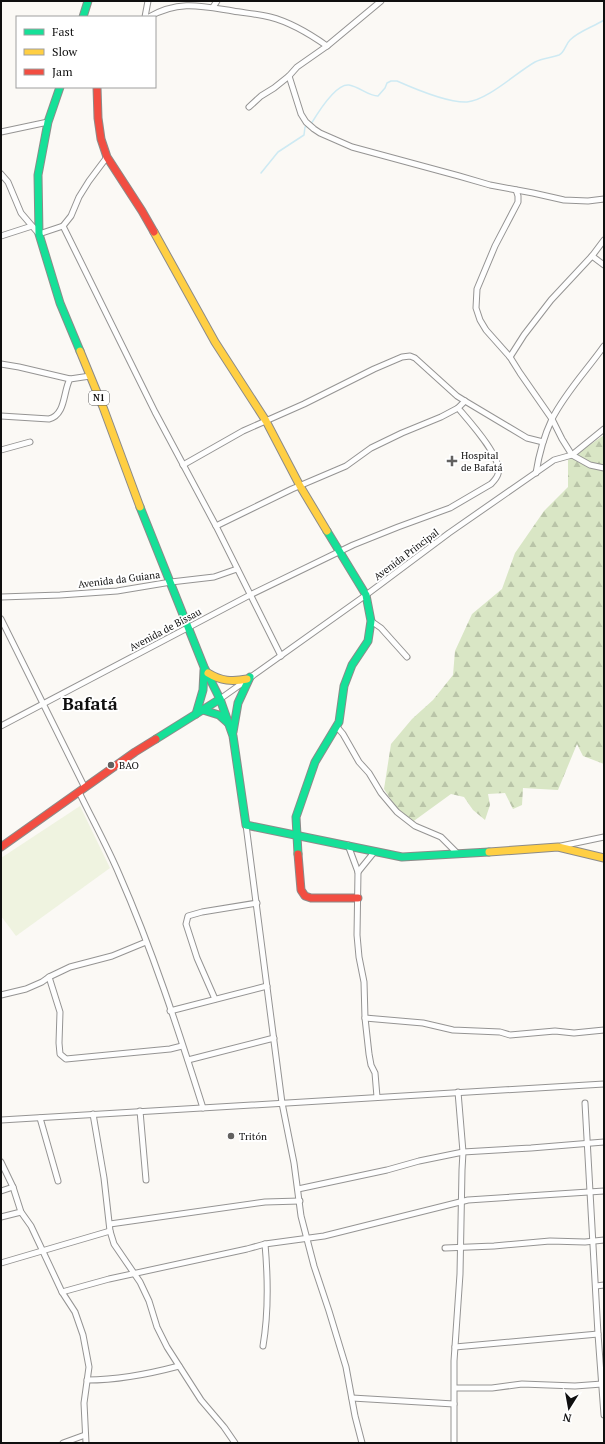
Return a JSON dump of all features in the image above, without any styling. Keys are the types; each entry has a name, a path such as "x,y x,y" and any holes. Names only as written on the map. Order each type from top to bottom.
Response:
{"street":[{"path":"83,16 88,1"},
{"path":"145,16 148,1"},
{"path":"213,7 217,1"},
{"path":"250,107 261,96 289,76 297,67 327,46 381,1"},
{"path":"151,16 167,8 178,6 213,7 271,17 314,36 327,46"},
{"path":"289,76 301,114 306,122 314,129 352,147 483,184 564,200 588,201 604,199"},
{"name":"N1","path":"60,88 48,122 38,176 39,234 45,258 60,303 206,670 220,699"},
{"path":"98,88 98,118 101,139 107,157 142,211 215,342 266,421 300,486 366,595 370,606 371,621 368,641 352,665 344,686 339,722 322,750 309,776 296,817 296,834 302,890 305,896 311,898 358,898"},
{"path":"1,132 48,122"},
{"path":"1,174 8,182 21,213 39,234 62,226 70,216 89,181 107,157"},
{"path":"516,190 518,202 487,263 477,289 475,298 476,308 480,320 486,330 510,357 552,419 572,455 590,465 604,468"},
{"path":"1,236 32,226"},
{"path":"62,226 155,412 216,526 281,656"},
{"path":"510,357 521,339 551,300 592,256 604,240"},
{"path":"592,256 604,265"},
{"path":"536,473 543,442 552,419 572,387 604,346"},
{"path":"183,465 243,431 304,404 374,369 406,356 415,358 465,401 527,438 543,442"},
{"path":"1,364 70,379 90,376"},
{"path":"1,416 49,419 55,417 61,409 66,388 70,379"},
{"path":"216,526 346,466 371,448 441,417 458,408 465,401"},
{"name":"Avenida de Bissau","path":"1,726 250,595 340,551 398,526 450,508 492,484 499,473 495,455 458,408"},
{"name":"Avenida Principal","path":"220,699 366,595 449,533 554,460 572,455 604,429"},
{"path":"1,450 30,442"},
{"name":"Avenida da Guiana","path":"1,597 117,591 214,577 237,569"},
{"path":"1,619 44,704 119,873 146,942 188,1060 202,1108"},
{"path":"371,621 381,628 407,657"},
{"path":"206,670 216,678 224,681 233,682 249,678"},
{"path":"196,714 203,690 206,670"},
{"path":"249,678 237,706 234,719 233,736 257,903 282,1103 306,1239 317,1278 338,1340 362,1443"},
{"path":"1,847 135,752 220,699 233,736"},
{"path":"203,710 219,715 228,723"},
{"path":"337,727 343,734 359,762 369,773 381,793 397,812 415,826 441,837 458,854"},
{"path":"246,825 296,834 402,857 558,847 604,837"},
{"path":"348,845 358,872 357,935 359,957 364,982 364,1018 371,1065 376,1078 377,1097"},
{"path":"558,847 604,858"},
{"path":"358,872 375,851"},
{"path":"215,999 197,958 186,924 186,919 188,916 202,912 257,903"},
{"path":"1,995 26,989 70,967 112,956 146,942"},
{"path":"49,977 60,1012 60,1054 66,1059 170,1049 182,1046"},
{"path":"170,1011 268,986"},
{"path":"364,1018 423,1023 453,1030 500,1032 510,1035 554,1031 574,1033 604,1030"},
{"path":"188,1060 274,1038"},
{"path":"1,1120 604,1084"},
{"path":"454,1443 455,1347 461,1247 463,1152 458,1092"},
{"path":"585,1104 604,1415"},
{"path":"140,1111 146,1180"},
{"path":"93,1114 104,1178 110,1231 114,1244 145,1290 157,1327 167,1347 201,1400 224,1427 235,1443"},
{"path":"40,1118 58,1181"},
{"path":"298,1190 463,1152 604,1142"},
{"path":"1,1162 13,1186 21,1212 31,1226 62,1292 74,1312 83,1335 89,1367 84,1403 86,1443"},
{"path":"1,1190 13,1186"},
{"path":"62,1292 109,1279 265,1244 306,1239 345,1231 461,1202 484,1199 604,1191"},
{"path":"110,1224 265,1202 300,1201"},
{"path":"1,1218 21,1212"},
{"path":"1,1263 110,1231"},
{"path":"445,1248 494,1246 550,1241 594,1242 604,1240"},
{"path":"263,1346 266,1328 268,1286 265,1244"},
{"path":"596,1286 604,1285"},
{"path":"455,1347 600,1331"},
{"path":"87,1380 113,1379 152,1374 179,1366"},
{"path":"455,1388 492,1388 522,1384 576,1386 602,1384"},
{"path":"352,1398 454,1404"},
{"path":"63,1443 85,1435"}],"green space":[{"path":"604,435 604,764 583,756 577,744 558,790 523,788 522,805 513,809 505,793 488,794 490,805 485,820 473,810 464,797 451,794 411,823 399,812 384,789 391,744 412,719 433,700 453,675 455,651 472,614 502,589 515,553 544,511 568,487 568,460"},
{"path":"80,806 110,868 16,936 1,916 1,858"}],"waterway":[{"path":"311,124 327,100 338,89 349,85 371,95 378,96 385,88 387,83 397,81 432,95 459,102 475,100 493,91 535,62 559,55 563,52 568,42 574,37 604,20"},
{"path":"261,173 278,152 304,135 305,127 308,126"}],"traffic: fast":[{"path":"83,16 88,1"},
{"path":"60,88 48,122 38,175 39,234 60,303 80,351"},
{"path":"140,507 204,667 220,699 156,739"},
{"path":"298,854 296,817 315,762 339,722 344,686 352,665 368,641 371,621 366,595 327,531"},
{"path":"196,714 203,690 204,670"},
{"path":"233,732 238,703 250,677"},
{"path":"220,699 233,736 246,825 402,857 489,852"},
{"path":"203,710 219,715 228,723"}],"traffic: slow":[{"path":"154,232 215,342 266,421 300,486 327,531"},
{"path":"80,351 103,407 140,507"},
{"path":"208,673 217,678 227,680 247,679"},
{"path":"489,852 558,847 604,858"}],"traffic: jam":[{"path":"97,88 98,118 101,139 107,157 154,232"},
{"path":"1,847 135,752 156,739"},
{"path":"298,854 301,890 305,896 311,898 358,898"}],"place":[{"name":"Hospital de Bafatá","path":"452,461"},
{"name":"BAO","path":"111,765"},
{"name":"Tritón","path":"231,1136"}],"district":[{"name":"Bafatá","path":"90,704"}]}
